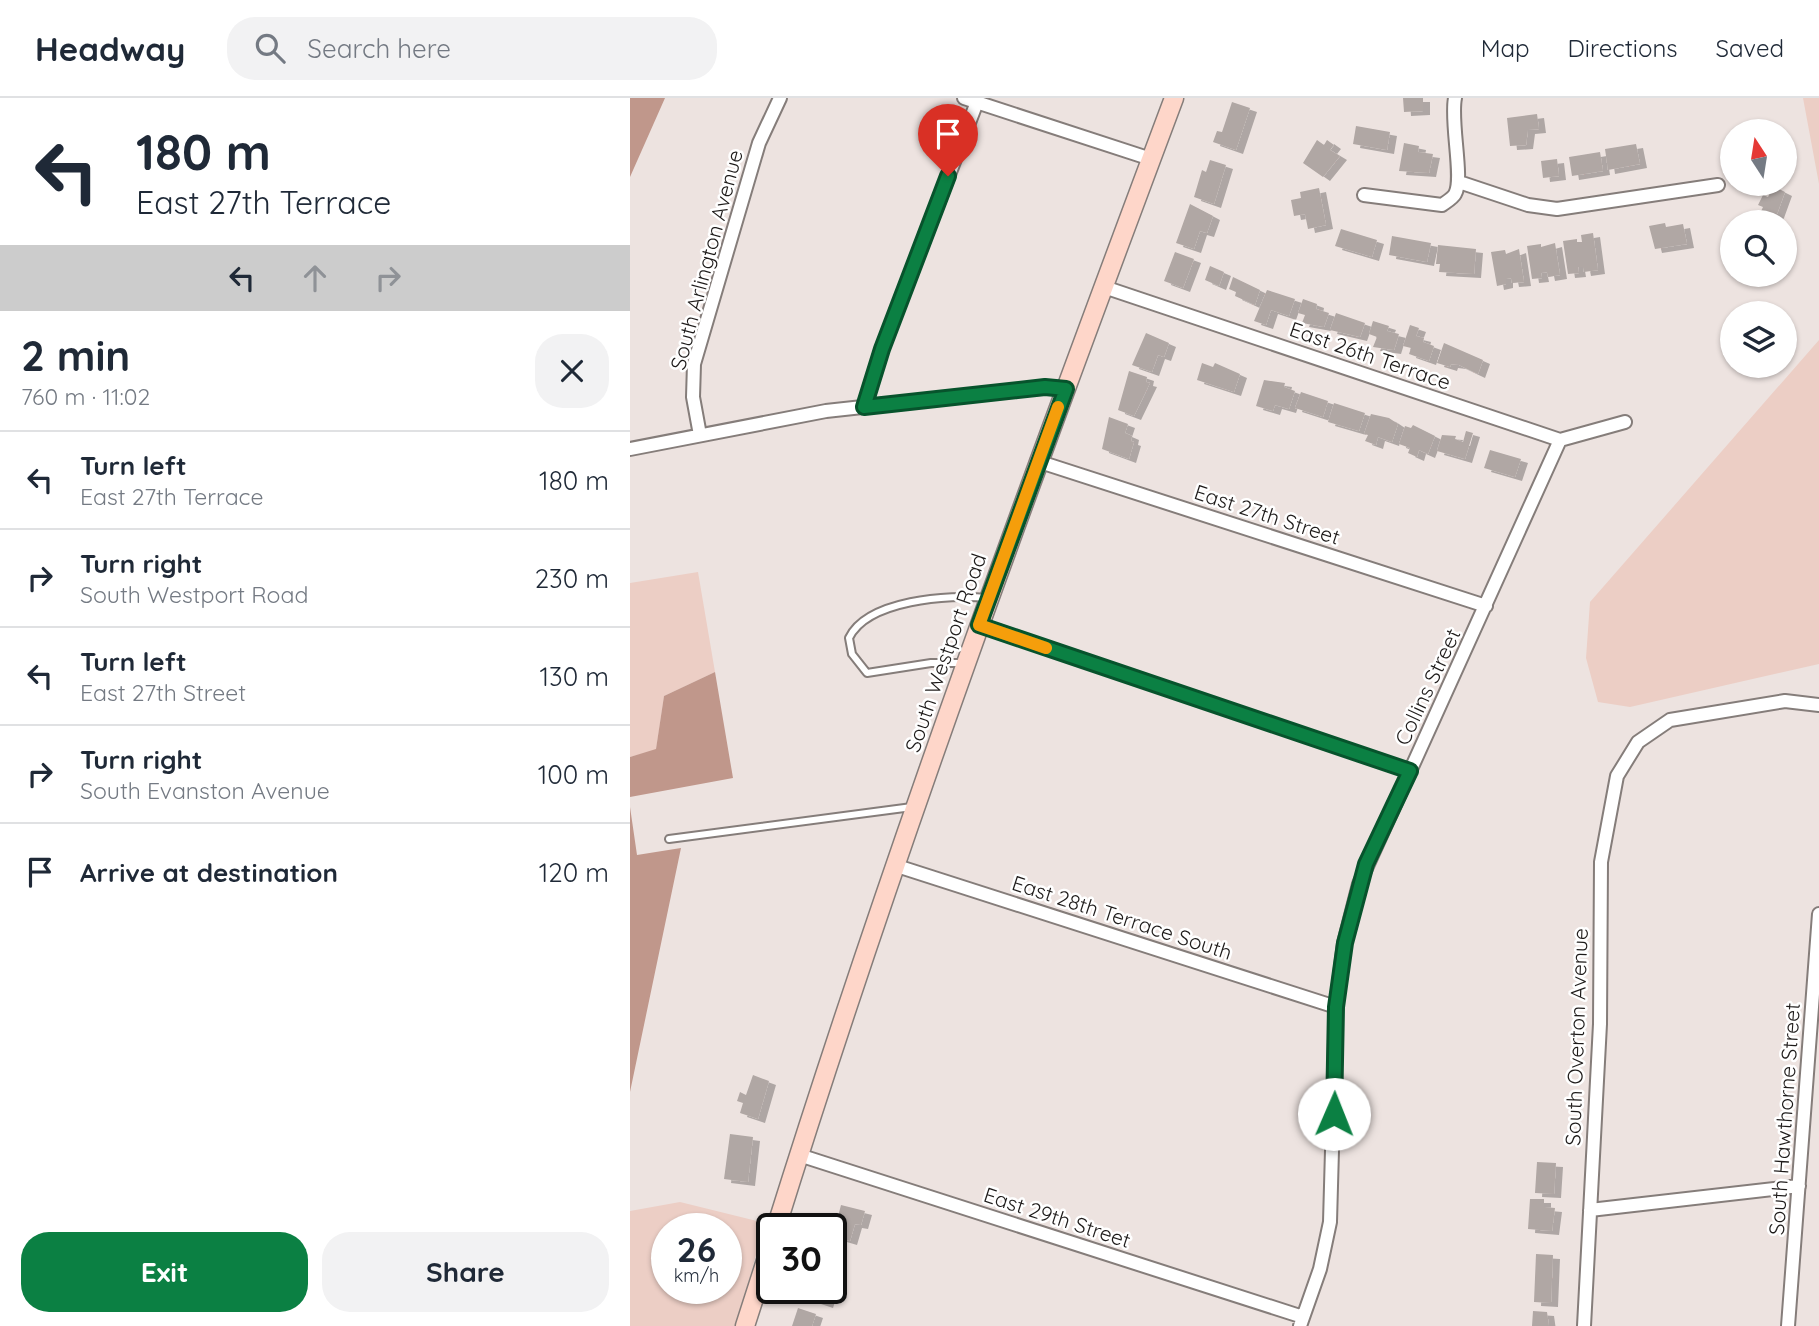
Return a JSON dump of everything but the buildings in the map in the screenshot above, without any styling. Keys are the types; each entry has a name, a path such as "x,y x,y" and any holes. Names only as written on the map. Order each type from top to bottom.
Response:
{"street":[{"name":"South Arlington Avenue","path":"700,435 693,397 694,364 759,143 779,98"},
{"path":"964,98 1151,159"},
{"name":"South Westport Road","path":"781,1213 979,625 1037,461 1174,98"},
{"path":"1364,195 1442,205 1455,195 1459,182 1452,126 1455,98"},
{"path":"864,407 882,349 977,102"},
{"path":"1459,182 1528,205 1557,209 1718,185"},
{"name":"East 26th Terrace","path":"1104,287 1560,440"},
{"path":"630,449 826,411 1045,387 1066,389"},
{"path":"1560,440 1625,422"},
{"name":"Collins Street","path":"1301,1322 1320,1269 1330,1222 1336,1007 1345,943 1359,884 1560,440"},
{"name":"East 27th Street","path":"1037,461 1486,606"},
{"path":"979,625 1410,771"},
{"name":"South Overton Avenue","path":"1584,1326 1600,1024 1601,862 1617,776 1629,754 1653,730 1689,714 1784,701 1819,705"},
{"name":"East 28th Terrace South","path":"897,866 1336,1007"},
{"name":"South Hawthorne Street","path":"1788,1326 1819,914"},
{"name":"East 29th Street","path":"799,1155 1301,1322"},
{"path":"1590,1210 1800,1186"},
{"path":"746,1326 756,1294"}],"lane":[{"path":"967,663 931,663 867,673 852,654 849,638 862,622 882,610 966,596 989,598"},
{"path":"669,839 917,807"}],"shaded area":[{"path":"630,98 665,98 630,177"},
{"path":"1803,98 1819,98 1819,184"},
{"path":"1819,340 1819,664 1630,707 1598,702 1586,658 1590,602 1786,378 1797,378 1797,365"},
{"path":"698,572 715,672 664,696 656,750 630,757 630,583"},
{"path":"715,672 733,778 630,797 630,757 656,749 664,696"},
{"path":"630,807 637,855 681,848 630,1092"},
{"path":"680,1202 725,1213 651,1213 651,1304 742,1304 742,1217 756,1221 756,1255 736,1326 630,1326 630,1211"}],"slow traffic":[{"path":"1046,648 979,625 1058,407"}],"route":[{"path":"948,176 882,349 864,407 1045,387 1066,389 1037,461 979,625 1410,771 1366,864 1345,943 1336,1007 1334,1114"}]}
